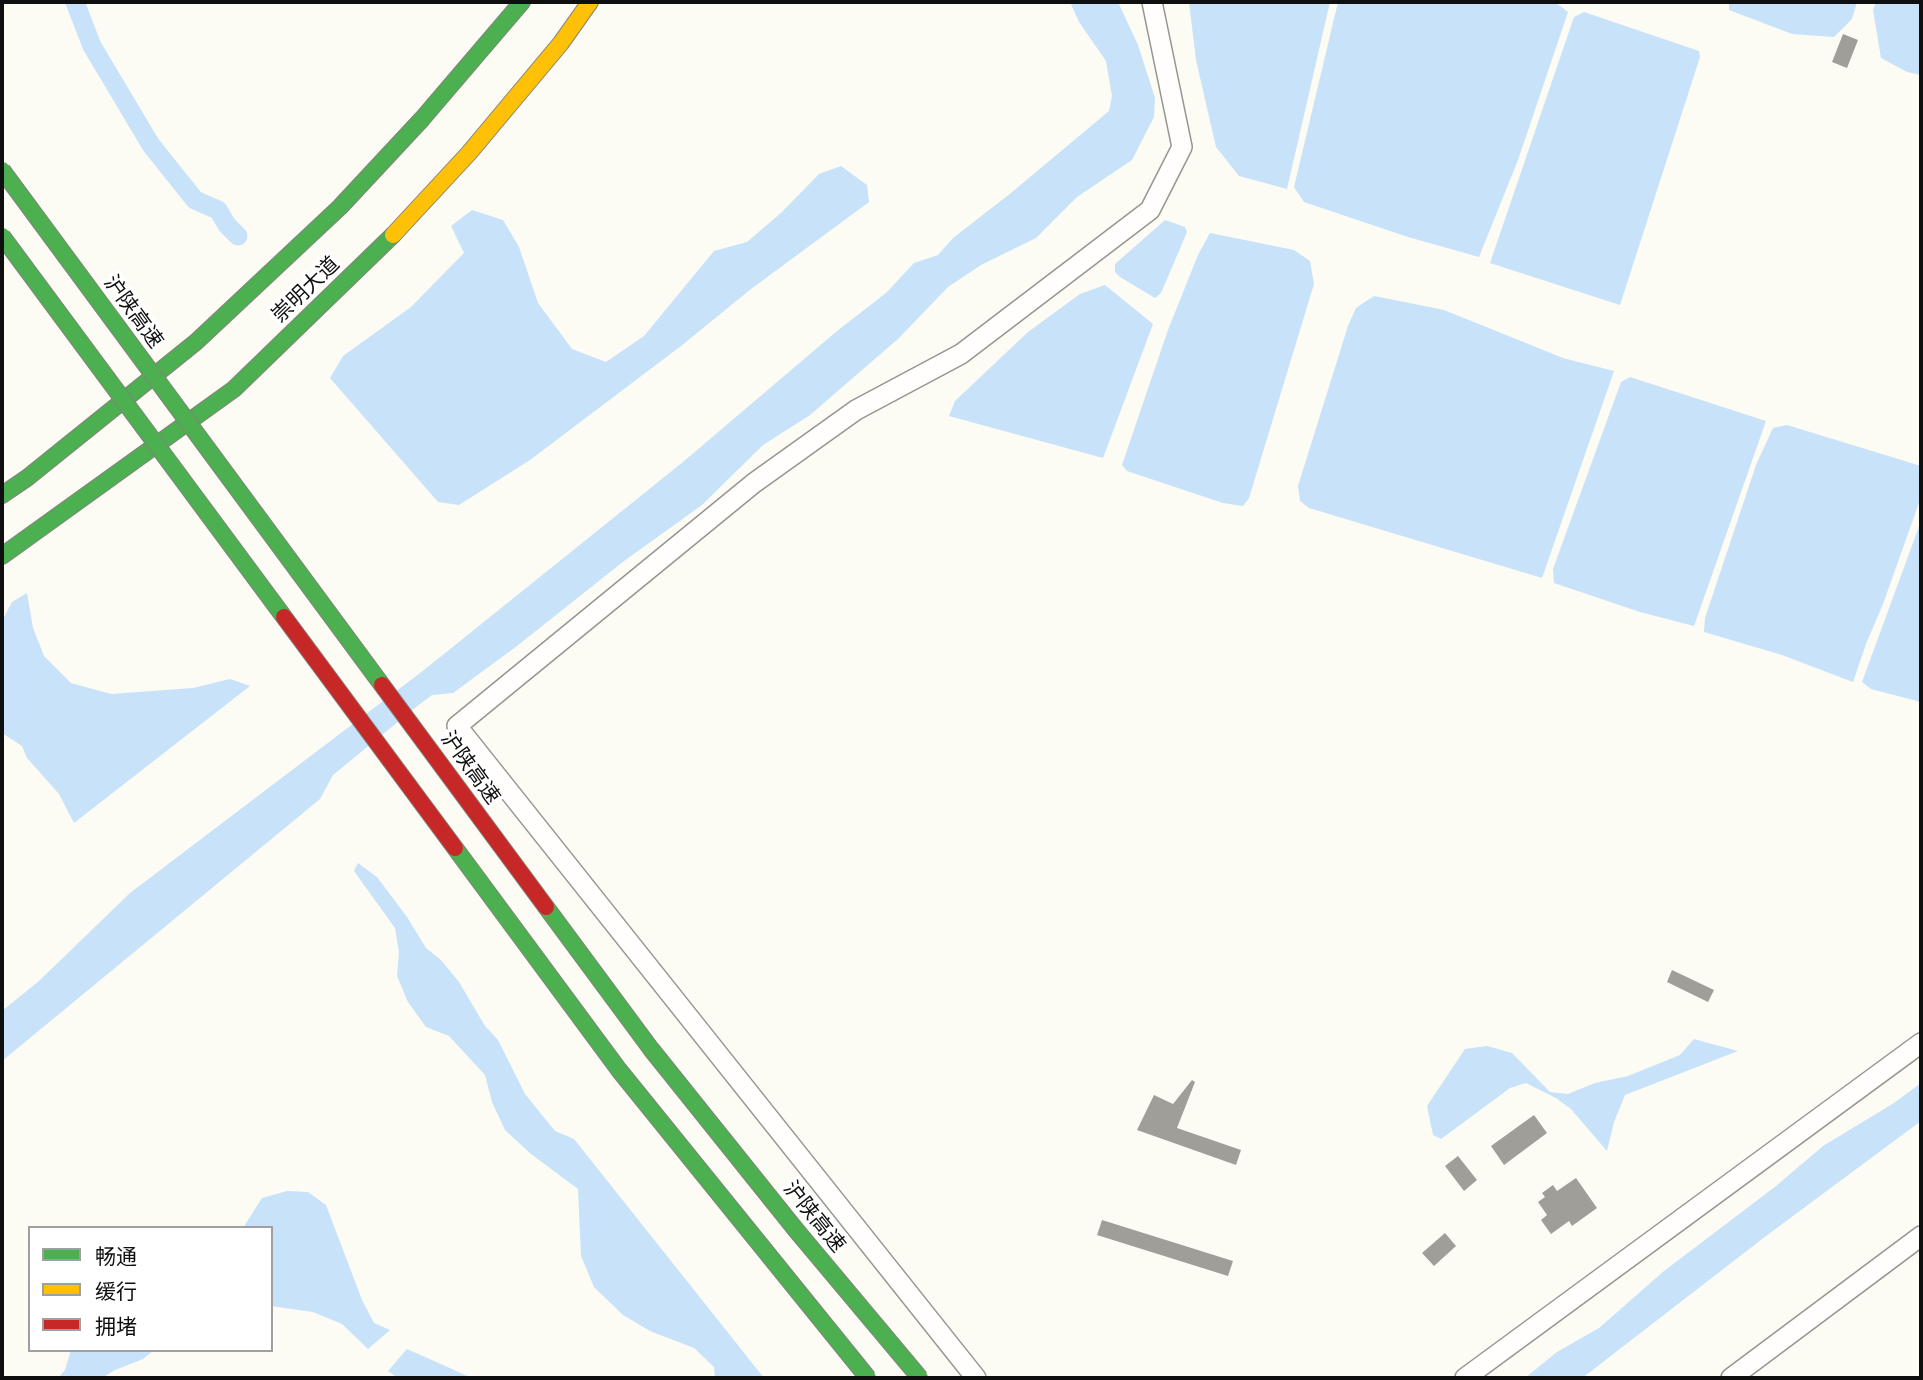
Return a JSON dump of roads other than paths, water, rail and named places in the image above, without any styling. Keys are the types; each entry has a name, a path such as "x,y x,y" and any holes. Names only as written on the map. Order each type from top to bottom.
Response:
{"main road":[{"name":"崇明大道","path":"2,495 27,478 196,342 340,206 422,119 522,2"},
{"name":"崇明大道","path":"2,556 234,389 384,245 469,153 561,43 590,2"},
{"name":"沪陕高速","path":"2,170 651,1049 796,1230 920,1378"},
{"path":"2,236 619,1070 869,1378"}],"street":[{"path":"976,1378 457,726 754,483 856,410 961,354 1150,210 1182,147 1152,2"},
{"path":"1465,1378 1921,1043"},
{"path":"1731,1378 1921,1236"}],"water":[{"path":"1070,2 1118,2 1138,45 1155,98 1154,117 1132,160 1077,197 1036,238 981,265 948,287 899,338 810,415 763,445 702,505 624,561 453,693 432,695 416,707 333,775 320,799 2,1061 2,1011 39,981 130,893 424,670 683,462 837,331 886,293 914,263 938,255 953,238 1109,111 1112,96 1106,61 1079,22"},
{"path":"1189,2 1330,2 1287,189 1239,176 1216,147 1196,60"},
{"path":"1338,2 1555,2 1568,12 1518,160 1479,257 1408,237 1304,202 1294,187"},
{"path":"1729,2 1857,2 1852,19 1834,37 1792,34 1729,10"},
{"path":"1876,2 1921,2 1921,75 1907,72 1881,58 1873,10"},
{"path":"1584,12 1699,51 1700,57 1620,305 1490,263 1574,17"},
{"path":"841,166 867,185 869,202 751,289 681,346 530,460 459,505 438,502 330,378 343,356 411,307 464,253 451,226 472,210 503,220 519,247 538,303 572,349 606,362 644,336 714,251 747,242 782,212 819,174"},
{"path":"1165,220 1185,227 1187,232 1161,293 1155,298 1120,277 1115,272 1115,264"},
{"path":"1210,233 1294,250 1310,261 1314,284 1249,498 1243,506 1223,503 1127,471 1122,465 1168,330 1198,255"},
{"path":"1105,285 1153,324 1103,458 949,416 955,401 1028,332 1080,294"},
{"path":"1374,296 1444,310 1563,358 1614,371 1542,578 1309,508 1300,501 1298,486 1348,326 1356,308"},
{"path":"1630,377 1766,421 1694,626 1640,612 1554,583 1553,569 1621,382"},
{"path":"1787,425 1921,466 1921,497 1853,682 1782,655 1704,632 1705,618 1756,465 1773,428"},
{"path":"1921,521 1921,702 1871,689 1862,682"},
{"path":"27,593 33,628 44,656 71,683 111,694 193,688 230,679 250,686 74,823 59,794 27,758 22,746 2,733 2,621 12,602"},
{"path":"358,863 377,877 426,948 441,960 459,982 485,1026 498,1040 525,1094 555,1131 574,1139 764,1378 715,1378 714,1367 694,1348 650,1331 623,1315 594,1287 581,1256 578,1189 531,1154 505,1130 492,1102 485,1075 449,1036 426,1027 408,1002 397,976 399,952 395,928 354,871"},
{"path":"1694,1039 1738,1051 1625,1095 1614,1122 1607,1151 1571,1109 1526,1083 1510,1088 1441,1139 1433,1135 1427,1106 1465,1049 1487,1046 1512,1053 1550,1092 1568,1094 1595,1083 1628,1076 1680,1055"},
{"path":"1921,1083 1921,1121 1582,1378 1525,1378 1557,1352 1599,1328 1664,1271 1776,1186 1823,1146 1894,1103"},
{"path":"287,1191 308,1192 326,1205 362,1300 374,1323 390,1330 368,1349 342,1324 313,1312 273,1306 273,1226 244,1226 262,1198"},
{"path":"407,1349 472,1378 398,1378 388,1371"},
{"path":"70,1352 152,1352 143,1359 102,1378 58,1378 65,1370"}],"waterway":[{"path":"75,2 92,46 151,145 195,200 218,210 238,236"}]}
